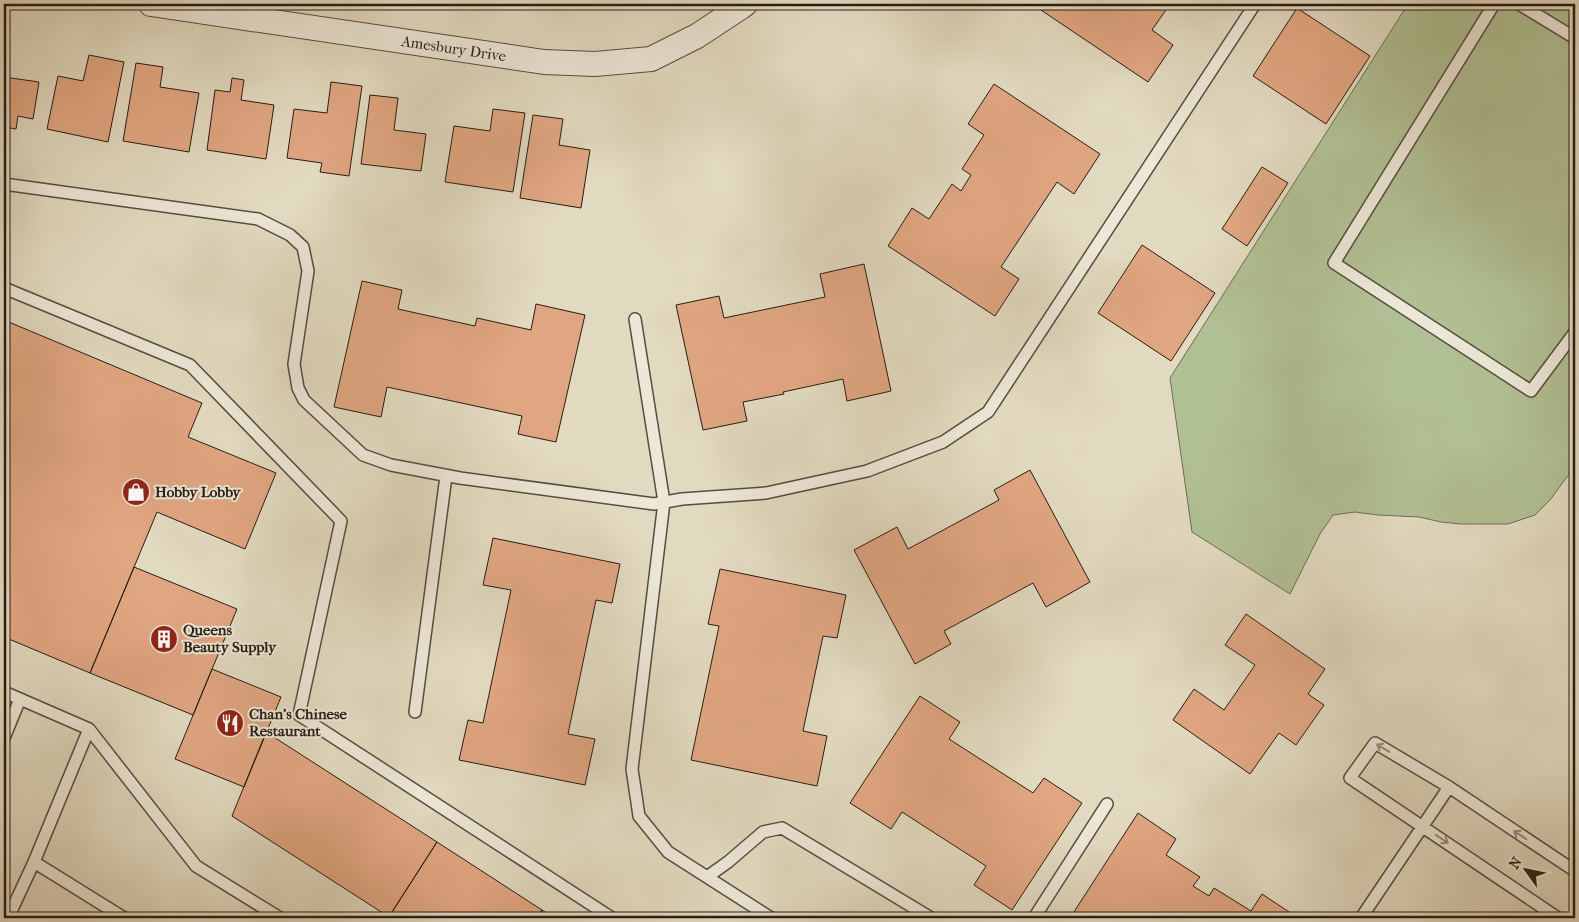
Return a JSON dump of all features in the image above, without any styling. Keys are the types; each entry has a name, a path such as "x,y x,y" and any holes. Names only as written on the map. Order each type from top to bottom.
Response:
{"street":[{"name":"Amesbury Drive","path":"151,4 544,62 595,64 651,59 697,36 745,4"}],"lane":[{"path":"4,184 258,219 290,235 303,247 308,270 294,364 298,388 304,400 363,455 391,465 446,476 654,504 682,498 766,493 866,471 943,442 988,412 1255,4"},
{"path":"1494,4 1334,263 1531,392 1575,332"},
{"path":"1519,4 1575,38"},
{"path":"4,288 190,365 341,521 299,715 612,918"},
{"path":"636,319 664,502 632,770 639,816 668,852 771,918"},
{"path":"415,712 446,476"},
{"path":"4,692 89,729 196,866 280,918"},
{"path":"4,738 20,699"},
{"path":"8,918 34,862 89,729"},
{"path":"1558,918 1350,778 1375,743 1449,787 1575,871"},
{"path":"1361,918 1449,787"},
{"path":"1034,918 1107,804"},
{"path":"707,877 763,832 782,828 931,918"},
{"path":"34,862 124,918"}],"green space":[{"path":"1408,4 1575,4 1575,466 1550,500 1535,515 1508,524 1461,524 1419,517 1355,512 1333,515 1320,534 1290,594 1192,532 1170,378"}],"building":[{"path":"1045,4 1170,4 1152,30 1173,45 1148,82 1041,10"},
{"path":"1297,8 1370,56 1326,124 1253,76"},
{"path":"89,55 124,62 108,142 47,129 58,76 83,81"},
{"path":"136,63 163,67 160,87 199,93 189,152 123,141"},
{"path":"4,77 39,82 33,119 18,116 16,129 4,127"},
{"path":"232,78 244,80 241,100 274,105 266,159 207,150 215,90 230,92"},
{"path":"331,82 362,86 349,176 320,172 322,163 287,158 294,109 327,113"},
{"path":"994,84 1100,154 1074,194 1057,182 1001,267 1019,279 995,316 888,246 912,208 929,219 952,184 961,191 971,175 962,169 984,135 968,124"},
{"path":"370,95 398,98 394,130 426,134 421,171 361,164"},
{"path":"493,109 525,113 513,192 445,182 454,126 490,131"},
{"path":"533,115 563,119 559,145 590,150 581,208 520,198"},
{"path":"1262,167 1288,183 1247,246 1222,229"},
{"path":"1142,245 1215,293 1171,361 1098,313"},
{"path":"864,264 891,391 847,401 843,379 743,402 747,421 703,430 676,305 719,296 724,318 825,297 820,274"},
{"path":"362,281 402,290 398,309 475,326 477,318 531,330 536,304 585,315 556,442 518,434 522,416 387,387 381,417 334,407"},
{"name":"Hobby Lobby","path":"4,320 202,403 188,437 276,473 245,549 157,512 90,673 4,637"},
{"path":"1030,470 1090,582 1046,607 1033,583 944,631 951,644 915,664 854,550 897,527 908,549 999,500 994,490"},
{"path":"493,538 620,564 612,603 596,600 568,734 595,739 585,785 459,760 468,720 483,723 511,590 483,585"},
{"name":"Queens Beauty Supply","path":"134,567 237,609 193,715 90,673"},
{"path":"720,569 846,595 837,638 823,636 803,731 827,736 817,786 691,760 719,626 708,624"},
{"path":"1246,614 1325,669 1308,694 1324,705 1296,745 1279,733 1250,774 1173,720 1194,689 1224,710 1255,665 1225,645"},
{"name":"Chan's Chinese Restaurant","path":"212,669 281,697 244,787 175,759"},
{"path":"920,696 960,722 949,739 1033,793 1044,778 1082,803 1012,910 974,885 986,866 902,812 891,829 850,803"},
{"path":"266,732 437,842 389,917 232,816"},
{"path":"1138,813 1176,839 1166,855 1200,877 1193,886 1209,896 1214,888 1251,911 1262,894 1298,918 1070,918"},
{"path":"437,842 542,910 537,918 388,918"},
{"path":"542,910 554,918 537,918"}],"place":[{"name":"Hobby Lobby","path":"136,492"},
{"name":"Queens Beauty Supply","path":"164,639"},
{"name":"Chan's Chinese Restaurant","path":"230,723"}]}
